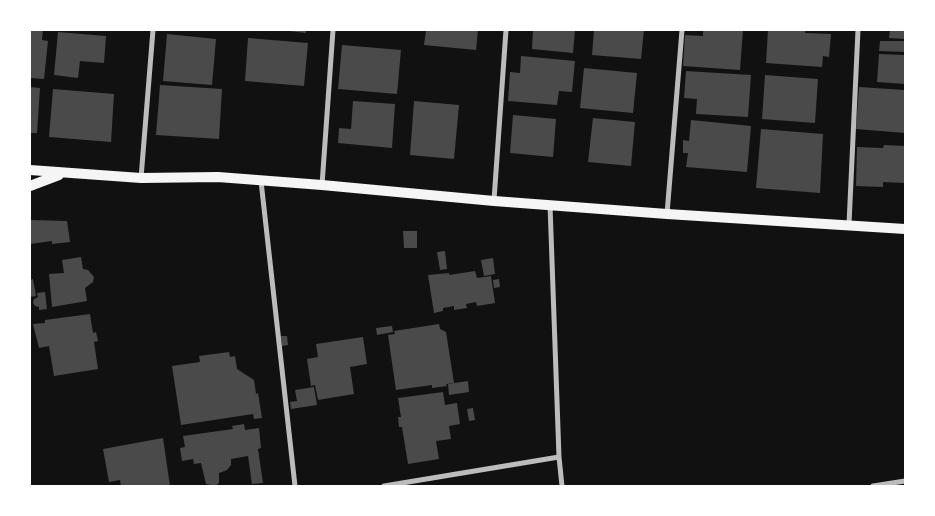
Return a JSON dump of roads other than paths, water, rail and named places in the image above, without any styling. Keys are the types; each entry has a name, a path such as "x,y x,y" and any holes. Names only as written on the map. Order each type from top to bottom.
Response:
{"main road":[{"path":"30,170 141,178 218,177 322,184 494,201 905,229"},
{"path":"30,186 63,173"}],"street":[{"path":"141,178 153,30"},
{"path":"322,184 333,30"},
{"path":"494,201 506,30"},
{"path":"667,214 682,30"},
{"path":"849,224 858,30"},
{"path":"261,180 295,486"},
{"path":"550,205 559,457 562,486"},
{"path":"384,486 559,457"},
{"path":"873,486 905,481"}]}
